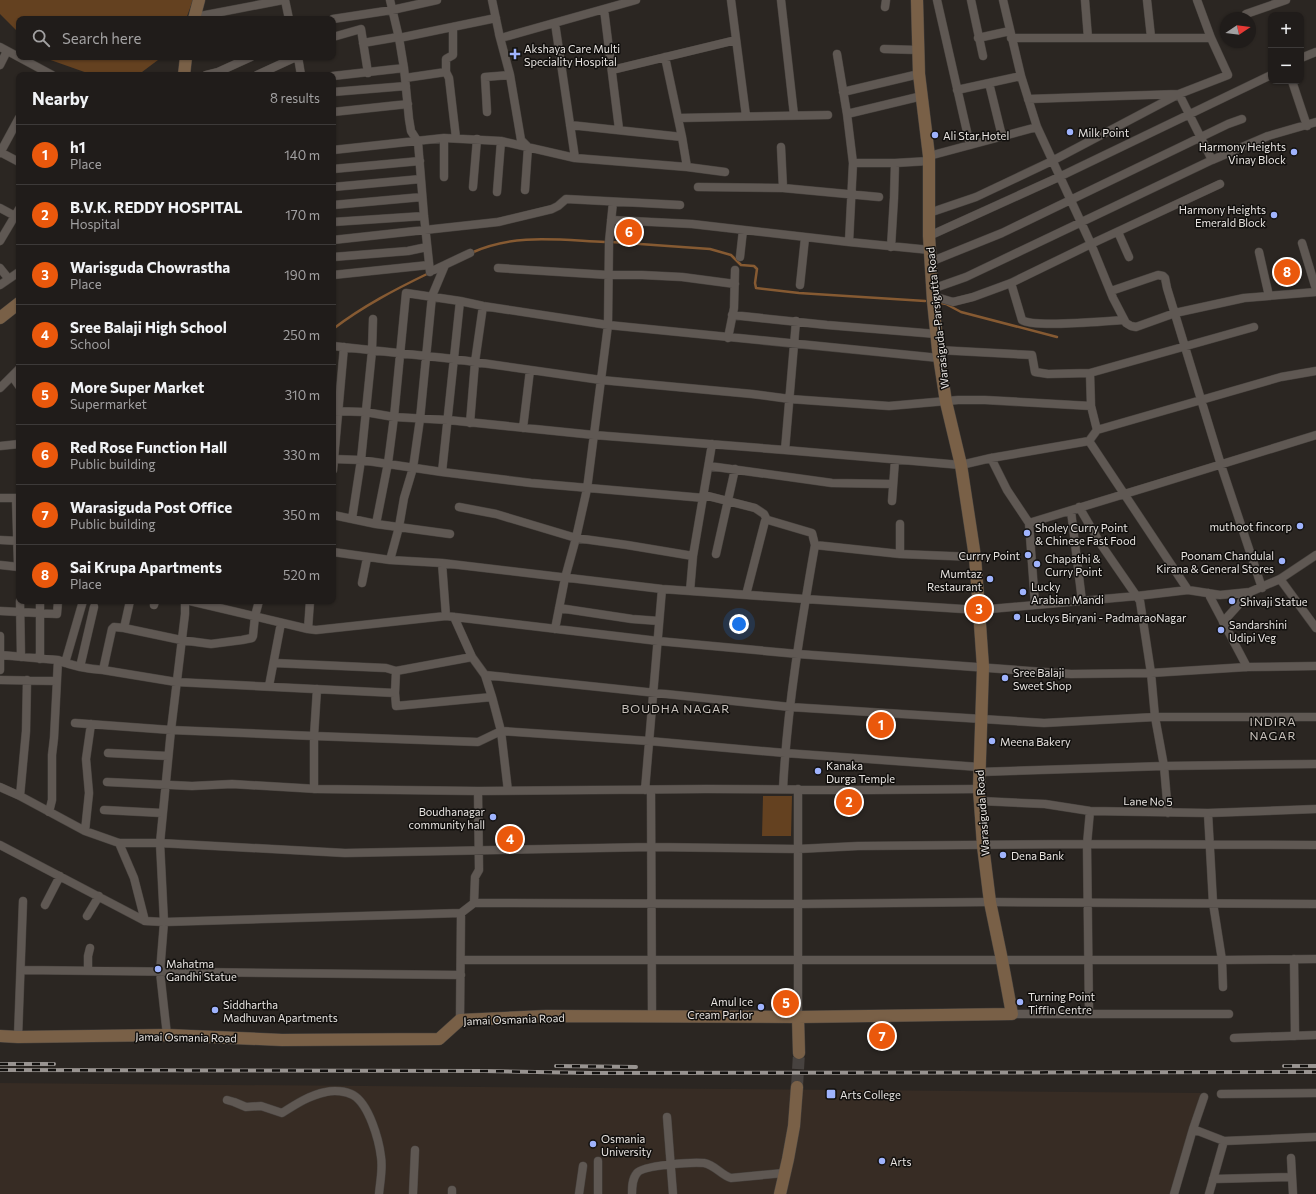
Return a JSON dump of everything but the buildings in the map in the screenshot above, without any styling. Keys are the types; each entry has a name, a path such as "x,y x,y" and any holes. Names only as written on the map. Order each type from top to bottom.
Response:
{"street":[{"path":"195,16 199,0"},
{"path":"204,16 284,0 288,16"},
{"path":"390,0 404,68 411,131 418,142 425,231 431,269"},
{"path":"336,19 392,10 438,0"},
{"path":"492,0 510,75 522,140 528,147 525,190"},
{"path":"500,36 555,23 636,0"},
{"path":"731,0 746,116"},
{"path":"781,0 794,115"},
{"name":"Warasiguda-Parsigutta Road","path":"917,0 918,74 929,158 929,236 936,334 946,402 961,465 975,558 979,610"},
{"path":"937,0 970,145"},
{"path":"971,0 983,56"},
{"path":"1003,0 1021,76 1037,127 1126,323 1136,327 1175,313 1244,298 1316,292"},
{"path":"1085,0 1088,38"},
{"path":"1146,0 1151,37"},
{"path":"929,213 976,197 1052,161 1179,94 1228,75 1211,38 1197,0"},
{"path":"1252,12 1286,0"},
{"path":"604,9 620,129"},
{"path":"363,43 453,28 496,18"},
{"path":"555,23 575,158"},
{"path":"453,28 454,55 446,59 446,72 449,78 456,138"},
{"path":"336,36 361,30 368,73"},
{"path":"978,38 1011,34 1088,38 1211,38"},
{"path":"612,70 736,40"},
{"path":"0,65 4,49 16,56"},
{"path":"884,49 918,50"},
{"path":"1304,57 1316,52"},
{"path":"837,54 853,163 849,242"},
{"path":"665,57 682,136 686,167"},
{"path":"22,60 43,72"},
{"path":"184,72 186,60"},
{"path":"218,72 244,60"},
{"path":"264,72 290,60"},
{"path":"298,60 300,72"},
{"path":"336,76 404,68"},
{"path":"336,92 405,82 446,72"},
{"path":"843,92 918,74"},
{"path":"487,112 485,78 510,75"},
{"path":"957,90 1021,76"},
{"path":"929,236 1059,177 1268,76"},
{"path":"989,83 1002,136"},
{"path":"1293,84 1307,126"},
{"path":"1028,99 1179,94"},
{"path":"1179,94 1212,160"},
{"path":"847,114 922,96"},
{"path":"336,112 408,104"},
{"path":"678,118 828,115"},
{"path":"611,220 692,224 891,247 930,256 1002,233 1228,124 1242,119"},
{"path":"933,292 1212,160 1268,136 1307,126 1316,122"},
{"path":"16,124 0,153 16,161"},
{"path":"570,125 682,136"},
{"path":"853,163 895,163 929,158 1037,127"},
{"path":"444,138 444,177"},
{"path":"336,150 444,138 477,139 501,141 575,158 686,167 725,172"},
{"path":"473,187 477,139"},
{"path":"497,192 501,141"},
{"path":"782,147 783,188"},
{"path":"336,169 420,161"},
{"path":"891,247 895,163"},
{"path":"336,187 421,179"},
{"path":"933,292 953,302 973,297 1012,283 1091,244 1220,184"},
{"path":"698,187 783,188 878,197"},
{"path":"336,205 422,197"},
{"path":"336,240 498,222 552,209 558,206 566,198 680,205"},
{"path":"555,629 565,578 587,489 608,325 609,242 613,202"},
{"path":"0,208 16,212"},
{"path":"0,241 16,214"},
{"path":"336,222 424,216"},
{"path":"740,257 743,230"},
{"path":"1118,232 1129,257"},
{"path":"800,285 805,238"},
{"path":"1302,243 1316,289"},
{"path":"336,257 408,251 427,247"},
{"path":"1259,252 1269,296"},
{"path":"336,275 431,269 445,265 470,253"},
{"path":"390,560 399,527 404,498 413,468 420,419 432,296 445,265"},
{"path":"0,268 8,278"},
{"path":"498,268 608,275 674,277 734,284"},
{"path":"728,338 732,315 735,270"},
{"path":"0,285 16,274"},
{"path":"1111,291 1161,275 1165,278 1221,465 1262,588"},
{"path":"1012,283 1022,320 1025,322 1088,322 1124,320"},
{"path":"376,524 388,463 394,417 406,292 483,306 608,325 794,345 939,354 1032,356 1035,372 1048,374 1090,373 1254,327"},
{"path":"442,472 460,301"},
{"path":"0,318 16,305"},
{"path":"470,423 475,362 483,306"},
{"path":"732,315 936,334"},
{"path":"352,520 361,460 372,351 373,319"},
{"path":"785,450 796,321"},
{"path":"336,346 454,359 601,380 790,399 889,406 985,400 1091,406"},
{"path":"344,347 336,411 365,412 394,417 448,420 594,435 961,465 991,458 1089,441 1097,430 1281,378 1316,371"},
{"path":"523,428 530,370"},
{"path":"0,388 16,372"},
{"path":"1090,373 1091,406 1097,430"},
{"path":"12,376 16,382"},
{"path":"1029,523 1316,435"},
{"path":"1089,441 1188,590"},
{"path":"0,446 16,444"},
{"path":"690,591 693,556 712,444"},
{"path":"991,458 1008,490 1029,523 1035,604"},
{"path":"336,459 388,463 442,472 587,489 704,496 729,500 760,511 764,514 767,520 812,533 815,545 805,599 790,707 783,789"},
{"path":"892,501 894,460"},
{"path":"709,466 832,483 893,484"},
{"path":"716,554 735,469"},
{"path":"0,498 16,498"},
{"path":"459,507 496,514 576,538 693,556"},
{"path":"1075,509 1140,601 1151,673 1155,717 1164,766 1168,813"},
{"path":"1075,509 1082,600"},
{"path":"336,516 376,524 450,534"},
{"path":"746,595 764,522 767,520"},
{"path":"900,524 900,554"},
{"path":"0,540 16,541"},
{"path":"815,545 900,554 975,558"},
{"path":"336,553 367,558 442,563 662,589 979,610 1188,590 1220,595 1250,592 1280,579 1316,555"},
{"path":"362,583 367,558"},
{"path":"442,563 450,616 472,657 485,675 502,731 508,791"},
{"path":"0,565 16,567"},
{"path":"1280,579 1316,628"},
{"path":"652,1016 651,847 648,790 649,740 662,589"},
{"path":"1223,622 1250,592"},
{"path":"1208,593 1247,667"},
{"path":"20,604 21,657"},
{"path":"40,604 40,659"},
{"path":"0,611 57,614 58,604"},
{"path":"49,812 52,800 52,756 57,681 61,662 82,604"},
{"path":"124,628 129,604"},
{"path":"167,1035 160,972 164,922 160,843 185,604"},
{"path":"203,604 316,630 450,616 658,641 798,654 1071,674 1151,673 1247,667 1316,666"},
{"path":"103,670 112,629 114,627 181,640 212,644 242,640 252,638 253,636 255,616 258,604"},
{"path":"308,629 310,604"},
{"path":"80,667 94,607"},
{"path":"559,608 632,619 659,621"},
{"name":"Warasiguda Road","path":"979,610 983,667 979,795 983,846 990,902 1012,1014"},
{"path":"269,686 281,623"},
{"path":"0,636 0,670"},
{"path":"1,655 61,662 80,667 176,682 395,693"},
{"path":"274,663 386,668 396,671 472,657"},
{"path":"396,671 396,706 492,697"},
{"path":"485,675 790,707 981,718 1044,724 1155,717 1316,717"},
{"path":"0,680 57,681"},
{"path":"20,796 26,731 27,680"},
{"path":"314,789 314,736 317,689"},
{"path":"75,723 171,730 478,742 502,731 649,740 979,769 1316,764"},
{"path":"85,831 89,793 86,759 91,724"},
{"path":"108,753 168,756"},
{"name":"Lane No 5","path":"107,782 192,786 232,784 314,789 478,791 783,789 871,790 979,795 1090,811 1208,813 1316,810"},
{"path":"0,787 20,796 85,831 119,843 160,843 346,853 651,847 798,849 858,846 1087,844 1316,845"},
{"path":"798,789 799,1053"},
{"path":"474,903 475,877 479,870 478,791"},
{"path":"104,810 162,813"},
{"path":"1089,1014 1087,844 1090,811"},
{"path":"1208,813 1213,903 1222,960 1223,987"},
{"path":"119,843 136,884 145,921"},
{"path":"0,845 145,921 164,922 460,913 474,903 798,904 1088,902 1316,904"},
{"path":"45,905 60,876"},
{"path":"87,916 99,896"},
{"path":"18,1037 23,901"},
{"path":"460,913 460,1020"},
{"path":"88,971 88,956 90,948"},
{"path":"1294,959 1295,1036"},
{"path":"461,960 1316,959"},
{"path":"21,970 461,974"},
{"path":"1012,1014 1229,1014"},
{"name":"Jamai Osmania Road","path":"0,1036 167,1035 282,1040 439,1039 460,1020 546,1016 798,1017 1012,1014"},
{"path":"1234,1038 1316,1035"},
{"path":"780,1194 794,1126 797,1087"},
{"path":"227,1100 246,1107 262,1106 282,1113 305,1098 326,1092 340,1091 353,1095 361,1103 370,1117 377,1138 382,1159 380,1194"},
{"path":"1221,1094 1316,1093"},
{"path":"1174,1194 1204,1097"},
{"path":"667,1117 673,1194"},
{"path":"1193,1129 1224,1140 1316,1138"},
{"path":"1209,1194 1224,1140"},
{"path":"413,1194 415,1150"},
{"path":"1291,1158 1293,1194"},
{"path":"598,1161 598,1194"},
{"path":"632,1194 632,1181 637,1173 642,1169 671,1164 704,1163 713,1166 724,1175 731,1178 784,1173"},
{"path":"579,1194 584,1166"},
{"path":"1213,1179 1292,1177"}],"shaded area":[{"path":"0,0 193,0 187,16 16,16 16,30 0,14"},
{"path":"50,60 158,60 142,72 84,72"},
{"path":"763,796 792,796 791,836 762,836"},
{"name":"Osmania University","path":"0,1083 1201,1093 1171,1194 0,1194"}],"waterway":[{"path":"471,253 487,247 520,240 554,239 605,242"},
{"path":"612,242 710,249 731,255 741,265 754,266 757,269 755,283 756,288 799,293 925,301"},
{"path":"336,327 380,298 429,273"},
{"path":"941,303 961,312 1057,337"}],"tunnel":[{"path":"797,1087 799,1053"}],"railway":[{"path":"0,1064 54,1064"},
{"path":"556,1066 636,1067"},
{"path":"1284,1066 1316,1066"},
{"path":"0,1070 484,1071 592,1073 1316,1072"}],"place":[{"name":"Akshaya Care Multi Speciality Hospital","path":"515,54"},
{"name":"Milk Point","path":"1070,132"},
{"name":"Ali Star Hotel","path":"935,135"},
{"name":"Harmony Heights Vinay Block","path":"1294,152"},
{"name":"Harmony Heights Emerald Block","path":"1274,215"},
{"name":"Red Rose Function Hall","path":"629,232"},
{"name":"Sai Krupa Apartments","path":"1287,272"},
{"name":"muthoot fincorp","path":"1300,526"},
{"name":"Sholey Curry Point & Chinese Fast Food","path":"1027,533"},
{"name":"Currry Point","path":"1028,555"},
{"name":"Poonam Chandulal Kirana & General Stores","path":"1282,561"},
{"name":"Chapathi & Curry Point","path":"1037,564"},
{"name":"Mumtaz Restaurant","path":"990,579"},
{"name":"Lucky Arabian Mandi","path":"1023,592"},
{"name":"Shivaji Statue","path":"1232,601"},
{"name":"Warisguda Chowrastha","path":"979,609"},
{"name":"Luckys Biryani - PadmaraoNagar","path":"1017,617"},
{"name":"Sandarshini Udipi Veg","path":"1221,630"},
{"name":"Sree Balaji Sweet Shop","path":"1005,678"},
{"name":"h1","path":"881,725"},
{"name":"Meena Bakery","path":"992,741"},
{"name":"Kanaka Durga Temple","path":"818,771"},
{"name":"B.V.K. REDDY HOSPITAL","path":"849,802"},
{"name":"Boudhanagar community hall","path":"493,817"},
{"name":"Sree Balaji High School","path":"510,839"},
{"name":"Dena Bank","path":"1003,855"},
{"name":"Mahatma Gandhi Statue","path":"158,969"},
{"name":"Turning Point Tiffin Centre","path":"1020,1002"},
{"name":"More Super Market","path":"786,1003"},
{"name":"Amul Ice Cream Parlor","path":"761,1007"},
{"name":"Siddhartha Madhuvan Apartments","path":"215,1010"},
{"name":"Warasiguda Post Office","path":"882,1036"},
{"name":"Arts College","path":"831,1094"},
{"name":"Osmania University","path":"593,1144"},
{"name":"Arts","path":"882,1161"}],"district":[{"name":"BOUDHA NAGAR","path":"676,708"},
{"name":"INDIRA NAGAR","path":"1273,728"}]}
